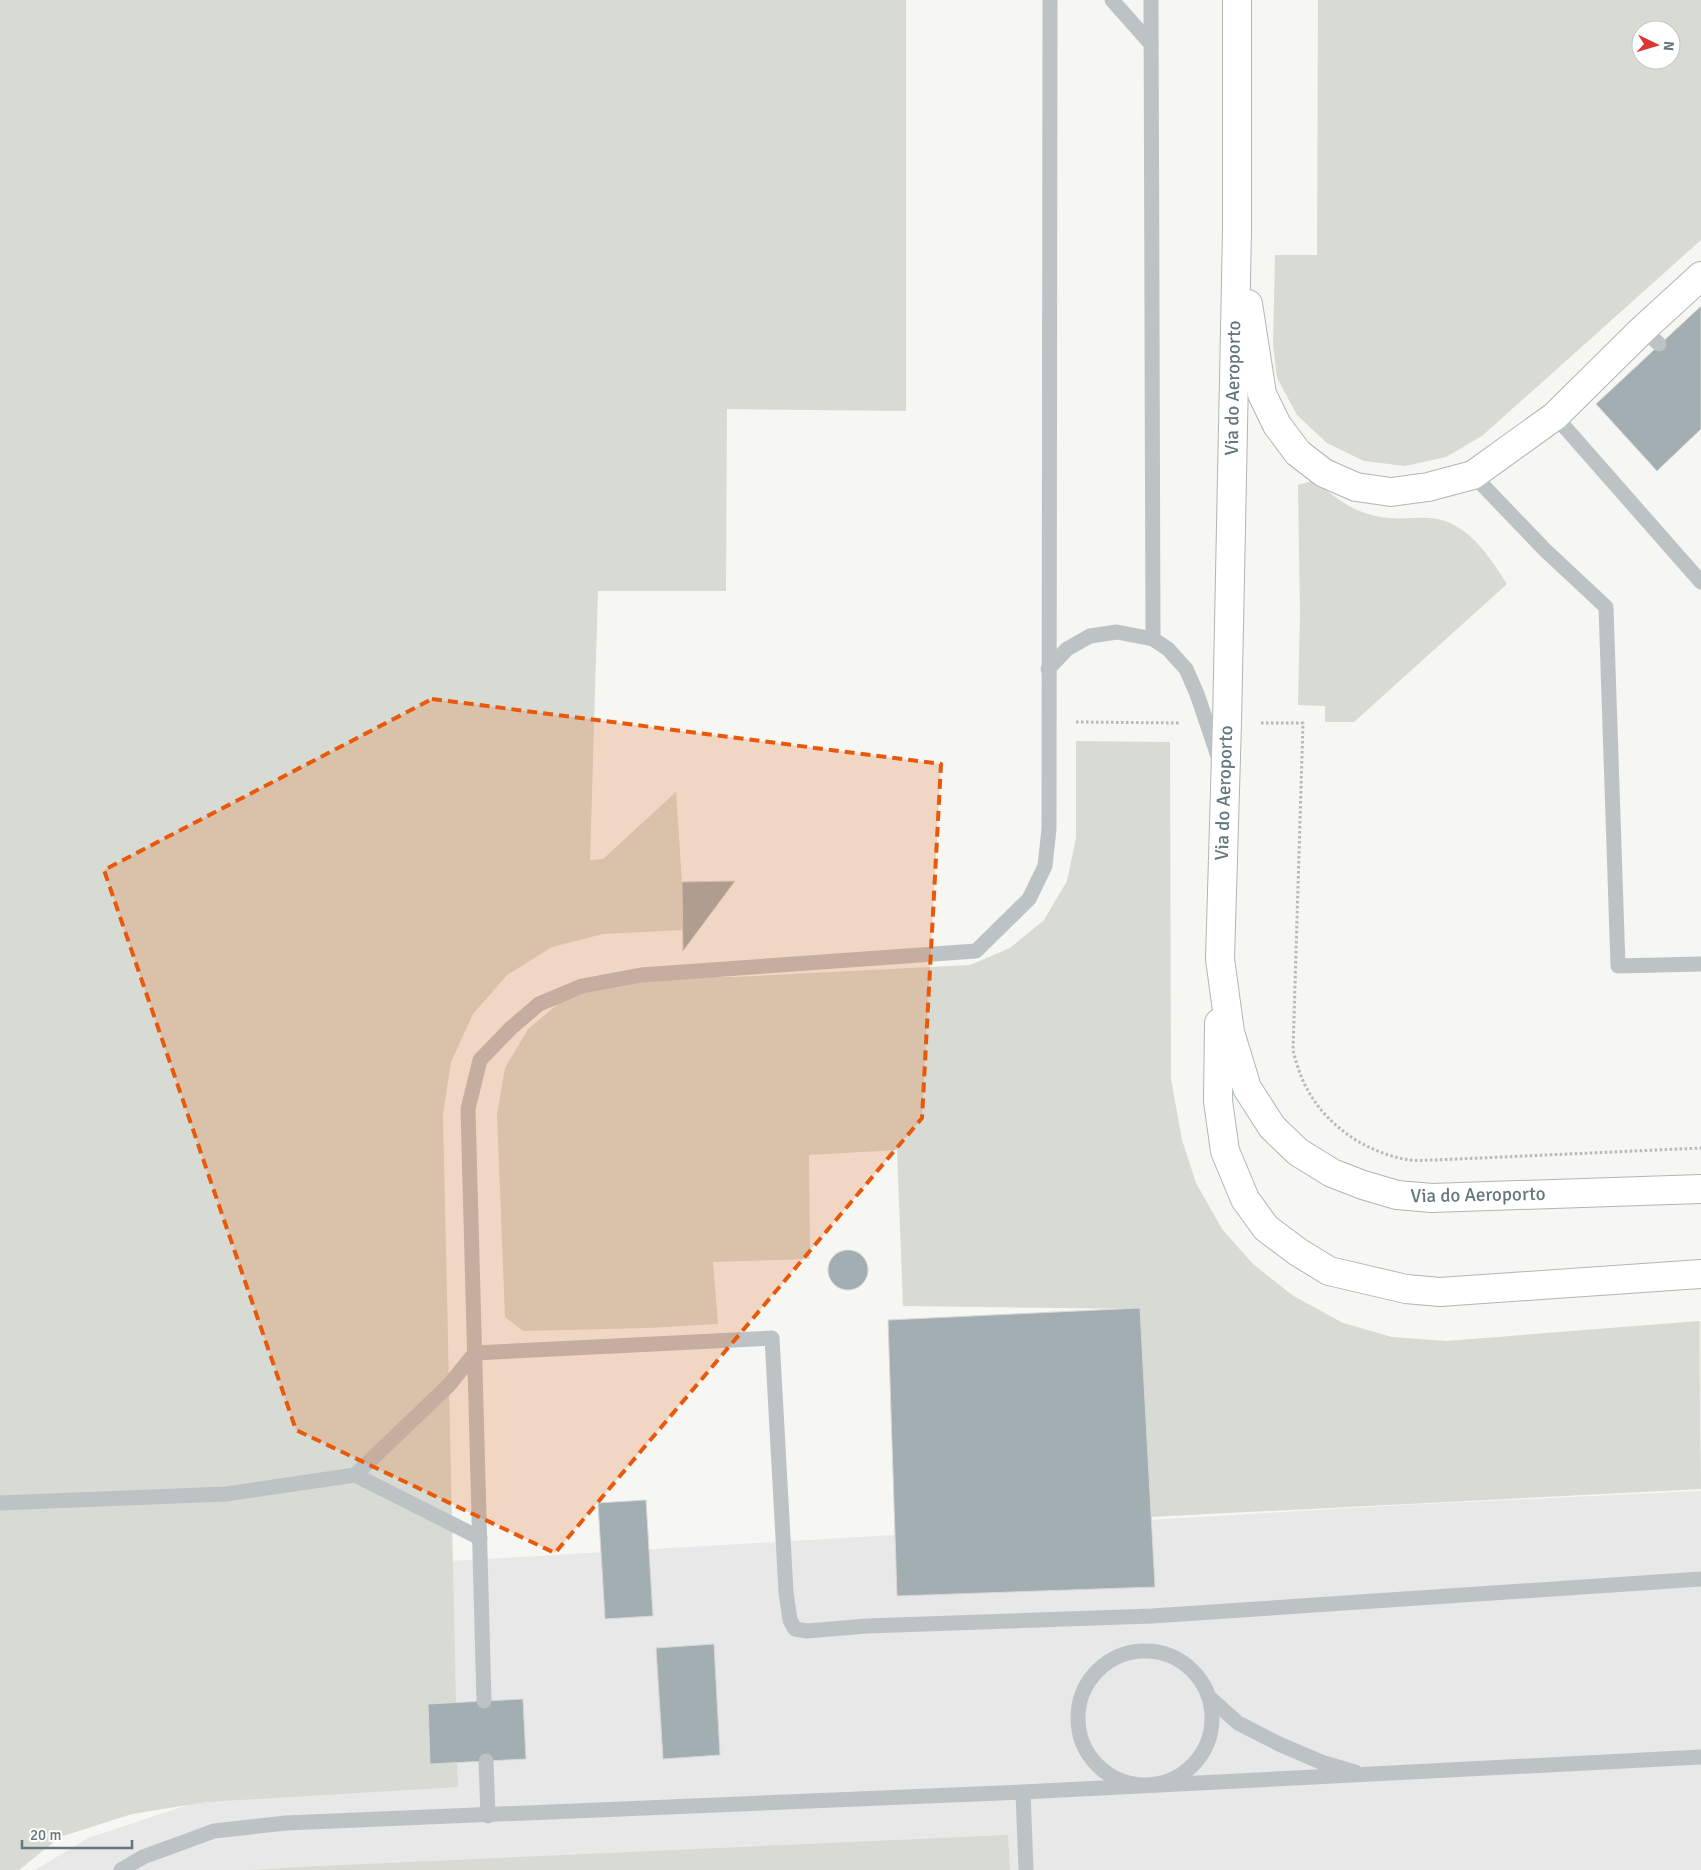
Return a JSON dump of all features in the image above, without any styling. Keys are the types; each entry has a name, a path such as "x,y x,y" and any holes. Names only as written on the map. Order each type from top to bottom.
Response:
{"street":[{"name":"Via do Aeroporto","path":"1237,0 1237,231 1220,959 1230,1032 1247,1088 1272,1127 1298,1152 1332,1173 1362,1185 1397,1195 1432,1198 1701,1189"},
{"path":"1237,231 1262,394 1277,425 1298,453 1324,473 1356,487 1391,492 1428,487 1473,475 1555,416 1651,337 1701,276"},
{"path":"1220,959 1218,1101 1225,1151 1245,1199 1266,1228 1298,1252 1329,1271 1406,1289 1440,1292 1701,1274"}],"lane":[{"path":"484,1701 468,1109 480,1060 511,1028 539,1004 582,986 641,975 976,951 1029,899 1045,866 1049,829 1050,0"},
{"path":"1112,0 1151,44"},
{"path":"1151,0 1154,639"},
{"path":"1555,416 1701,582"},
{"path":"1473,475 1545,550 1606,607 1618,966 1701,964"},
{"path":"1048,669 1067,649 1090,636 1117,632 1154,639 1168,649 1186,669 1207,723 1224,776"},
{"path":"355,1475 449,1385 475,1353 772,1338 786,1592 790,1620 795,1629 808,1631 868,1626 1152,1616 1701,1579"},
{"path":"0,1503 226,1494 355,1475 480,1538"},
{"path":"1209,1696 1212,1720 1208,1743 1195,1764 1177,1778 1155,1786 1129,1785 1106,1774 1088,1756 1078,1732 1078,1706 1087,1683 1104,1664 1127,1652 1152,1650 1177,1658 1196,1674 1209,1696 1238,1723 1279,1744 1321,1762 1366,1775"},
{"path":"121,1870 143,1857 214,1831 286,1823 488,1816 1155,1786 1701,1757"},
{"path":"486,1761 488,1816"},
{"path":"1023,1792 1026,1870"}],"path":[{"path":"1304,723 1293,1050 1301,1077 1318,1106 1340,1129 1360,1143 1388,1155 1411,1160 1701,1148"}],"highlighted area":[{"path":"432,699 941,764 922,1118 555,1553 296,1430 104,870"}],"shaded area":[{"path":"0,0 906,0 906,411 727,409 726,591 598,591 590,860 603,859 676,792 682,882 735,881 683,930 603,934 552,947 507,975 473,1014 451,1062 443,1114 456,1702 428,1704 430,1764 457,1762 458,1787 206,1802 132,1814 60,1837 19,1870 0,1870"},
{"path":"1318,0 1701,0 1701,240 1482,436 1446,457 1405,466 1364,461 1327,443 1297,415 1277,378 1273,345 1275,255 1317,255"},
{"path":"1315,480 1349,506 1367,514 1389,518 1427,518 1450,523 1467,534 1483,549 1507,584 1354,722 1325,722 1325,706 1298,705 1300,615 1298,485"},
{"path":"1076,741 1170,742 1171,1079 1182,1140 1196,1183 1222,1229 1253,1264 1292,1295 1343,1323 1392,1337 1446,1341 1699,1321 1701,1489 1150,1517 1140,1309 903,1306 897,1150 809,1155 810,1259 713,1262 718,1324 523,1331 505,1317 497,1114 505,1068 528,1029 564,999 608,984 681,977 735,977 970,965 1010,948 1044,920 1067,881 1076,838"},
{"path":"1699,1321 1701,1321 1701,1434"},
{"path":"1701,1491 1701,1870 35,1870 88,1838 200,1801 400,1564 1404,1505"},
{"path":"1008,1835 1010,1870 252,1870 300,1867"}],"building":[{"path":"1701,306 1701,429 1657,471 1596,404"},
{"path":"735,881 683,951 682,882"},
{"path":"848,1250 859,1253 865,1259 868,1270 865,1281 859,1287 848,1290 837,1287 831,1281 828,1270 831,1259 837,1253"},
{"path":"1140,1308 1155,1587 897,1596 888,1320"},
{"path":"646,1500 653,1616 605,1619 598,1503"},
{"path":"714,1644 720,1755 663,1759 656,1648"},
{"path":"523,1699 526,1759 430,1764 428,1704"}]}
